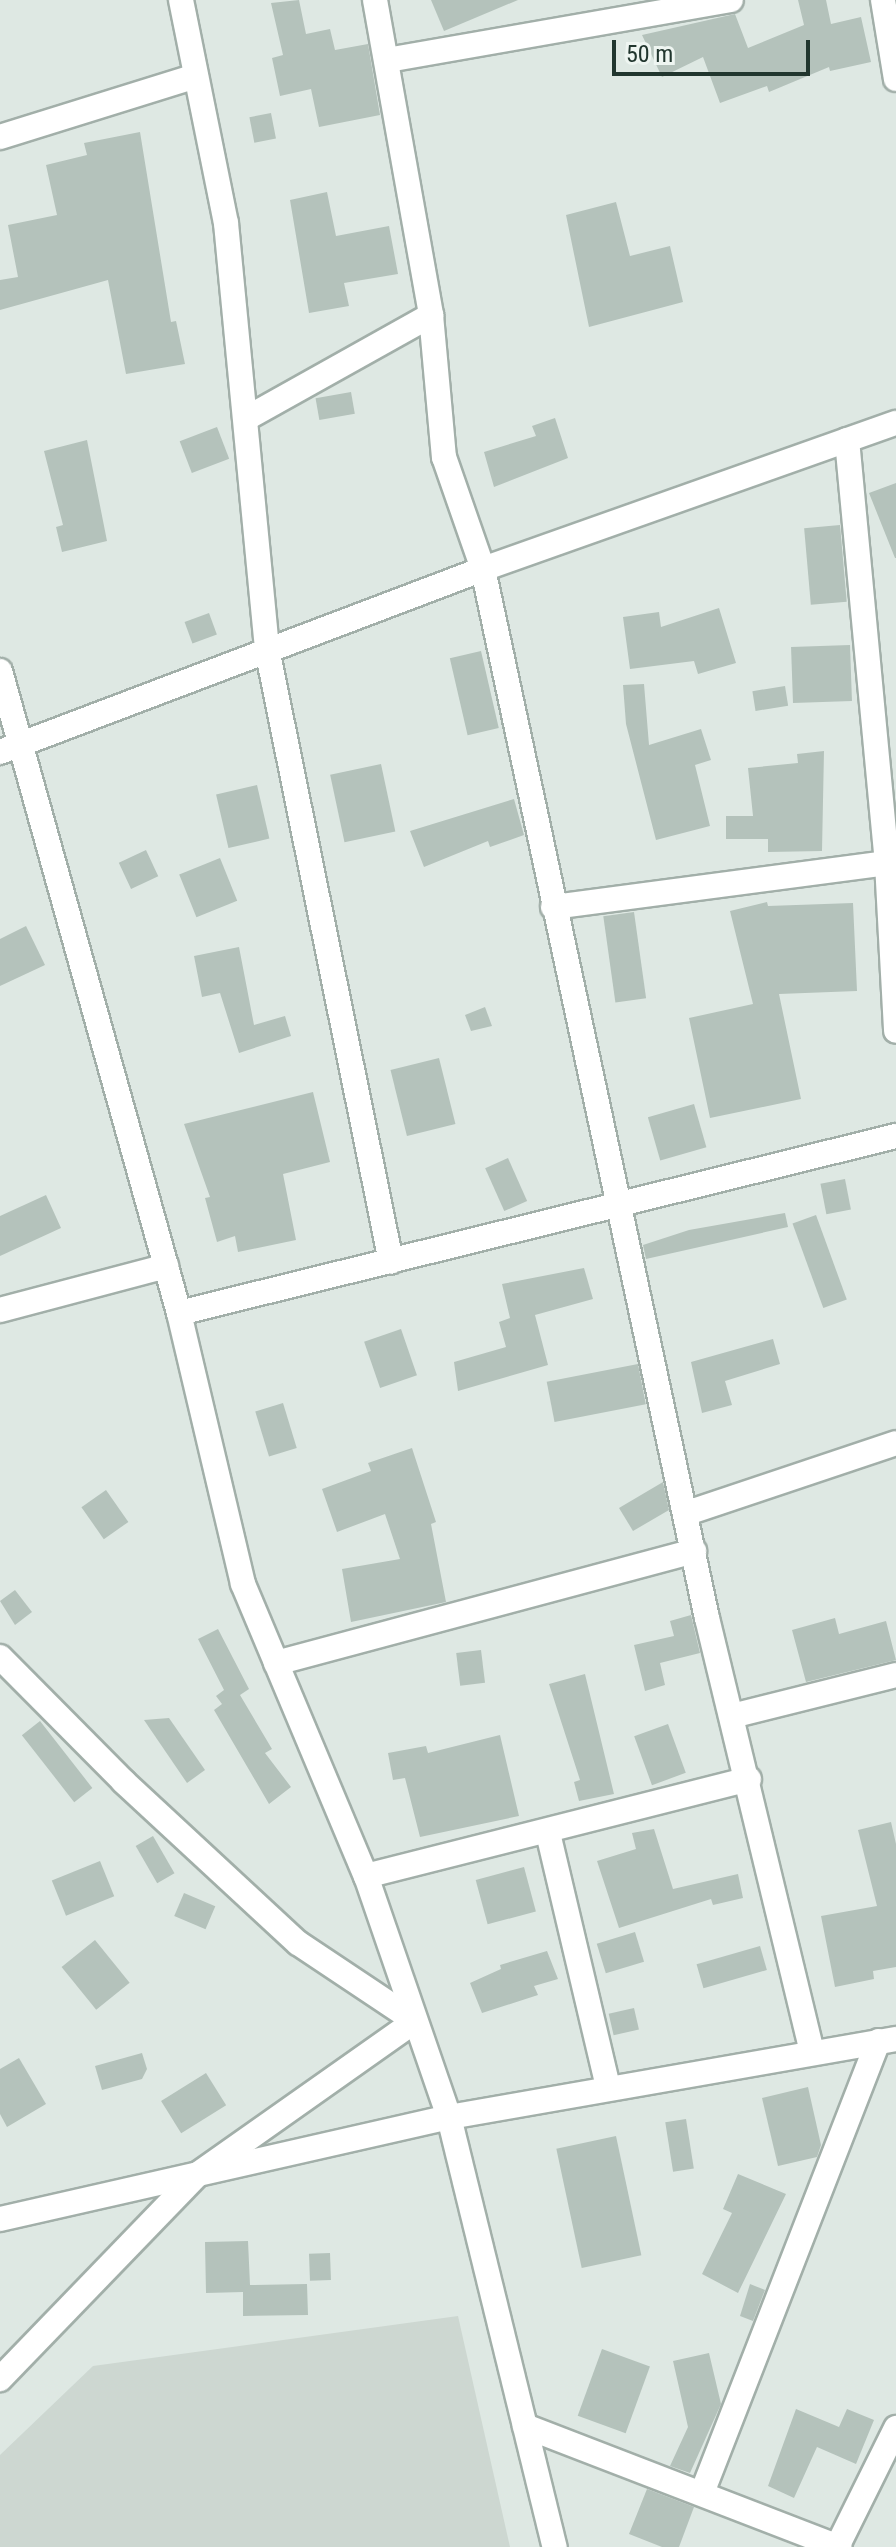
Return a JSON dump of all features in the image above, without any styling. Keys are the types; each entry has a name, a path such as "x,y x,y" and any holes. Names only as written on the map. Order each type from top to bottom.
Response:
{"street":[{"path":"181,0 226,223 267,649 391,1262"},
{"path":"375,0 431,315 444,457 483,569 553,907 694,1551 812,2053"},
{"path":"387,60 731,0"},
{"path":"883,0 896,79"},
{"path":"0,137 196,76"},
{"path":"247,418 431,315"},
{"path":"10,749 483,569 896,423"},
{"path":"847,440 892,862 896,1031"},
{"path":"0,671 10,749 166,1266 243,1584 366,1876 449,2117 555,2547"},
{"path":"553,907 892,862"},
{"path":"179,1313 621,1208 896,1136"},
{"path":"0,1310 166,1266"},
{"path":"687,1513 896,1443"},
{"path":"276,1663 694,1551"},
{"path":"0,1657 124,1782 298,1943 415,2021"},
{"path":"732,1716 896,1675"},
{"path":"366,1876 548,1833 749,1779"},
{"path":"548,1833 608,2086"},
{"path":"0,2379 197,2175 415,2021"},
{"path":"0,2219 449,2117 608,2086 887,2040"},
{"path":"702,2493 887,2040"},
{"path":"525,2426 838,2547 896,2428"}],"shaded area":[{"path":"458,2316 510,2547 0,2547 0,2455 93,2366"}],"building":[{"path":"299,0 306,34 330,29 335,50 368,44 380,115 319,127 311,89 280,96 272,58 283,55 271,3"},
{"path":"431,0 518,0 444,31"},
{"path":"798,0 826,0 831,24 861,17 871,62 830,71 829,67 769,92 767,86 720,103 703,57 662,77 642,35 735,14 748,48 804,25"},
{"path":"271,113 276,139 254,143 249,117"},
{"path":"140,132 171,322 176,321 185,364 126,374 108,280 0,310 0,280 18,277 8,225 57,215 46,165 87,155 84,143"},
{"path":"327,192 336,236 389,226 398,274 344,283 349,306 309,313 290,200"},
{"path":"616,202 630,256 670,246 683,302 589,327 566,215"},
{"path":"351,392 355,414 319,420 316,398"},
{"path":"555,418 568,458 494,487 484,452 536,436 532,426"},
{"path":"217,427 229,459 192,473 180,441"},
{"path":"87,440 107,541 62,552 56,527 63,525 44,451"},
{"path":"896,483 896,558 895,558 869,493"},
{"path":"840,525 847,602 811,605 804,528"},
{"path":"719,608 736,663 698,674 694,661 630,669 623,617 659,612 661,627"},
{"path":"209,613 217,635 192,644 185,622"},
{"path":"850,645 852,701 793,703 791,647"},
{"path":"481,651 499,728 468,735 450,658"},
{"path":"644,684 649,745 701,729 711,760 695,765 710,826 656,840 626,724 623,685"},
{"path":"785,686 788,706 756,711 752,691"},
{"path":"824,751 822,851 768,852 768,839 726,839 726,816 753,816 748,768 798,763 797,754"},
{"path":"381,764 395,831 344,842 330,775"},
{"path":"257,785 269,839 228,848 216,794"},
{"path":"514,799 524,835 490,847 488,841 424,867 410,831"},
{"path":"146,850 158,876 131,889 119,863"},
{"path":"220,858 237,901 196,917 179,874"},
{"path":"767,902 768,906 853,903 857,991 779,994 801,1099 710,1118 689,1018 753,1004 730,911"},
{"path":"634,912 646,998 615,1002 603,916"},
{"path":"26,926 45,965 0,986 0,939"},
{"path":"239,947 254,1025 285,1016 291,1036 239,1053 220,993 202,997 194,956"},
{"path":"485,1007 492,1026 471,1031 465,1015"},
{"path":"439,1058 455,1124 407,1136 390,1070"},
{"path":"313,1092 330,1162 283,1174 296,1240 238,1252 235,1236 217,1242 205,1198 210,1197 184,1124"},
{"path":"694,1104 706,1147 660,1160 648,1117"},
{"path":"508,1158 527,1201 504,1211 485,1168"},
{"path":"845,1179 851,1209 826,1214 820,1184"},
{"path":"46,1195 61,1228 0,1256 0,1216"},
{"path":"785,1213 788,1227 646,1259 643,1245 689,1230"},
{"path":"816,1215 847,1300 823,1308 793,1224"},
{"path":"584,1268 593,1299 535,1315 548,1365 458,1391 454,1362 506,1347 499,1322 510,1318 502,1284"},
{"path":"401,1329 417,1375 380,1388 364,1342"},
{"path":"773,1339 780,1364 725,1381 732,1405 702,1413 691,1362"},
{"path":"638,1364 646,1404 555,1422 547,1382"},
{"path":"283,1403 297,1448 269,1456 255,1411"},
{"path":"412,1448 436,1522 431,1524 446,1602 351,1622 342,1569 400,1559 385,1514 337,1532 322,1489 371,1471 368,1463"},
{"path":"663,1482 669,1510 633,1531 619,1508"},
{"path":"106,1490 128,1522 104,1539 81,1507"},
{"path":"15,1590 32,1612 15,1625 0,1601"},
{"path":"691,1615 700,1653 660,1663 665,1685 645,1691 634,1645 674,1636 670,1621"},
{"path":"835,1618 839,1634 886,1621 896,1660 806,1682 792,1630"},
{"path":"218,1629 249,1689 240,1695 272,1749 265,1753 291,1787 269,1804 214,1710 222,1704 216,1696 224,1690 198,1639"},
{"path":"481,1650 485,1683 460,1686 456,1653"},
{"path":"585,1674 614,1794 579,1801 574,1782 580,1780 549,1684"},
{"path":"169,1718 205,1770 187,1783 144,1720"},
{"path":"40,1721 92,1788 74,1802 22,1735"},
{"path":"668,1724 686,1773 652,1785 634,1736"},
{"path":"500,1735 519,1816 420,1837 405,1778 393,1780 388,1753 426,1746 428,1753"},
{"path":"891,1822 896,1844 896,1967 873,1971 874,1979 835,1987 821,1916 877,1906 858,1830"},
{"path":"654,1829 673,1889 738,1874 743,1898 713,1905 711,1899 619,1928 597,1861 636,1849 632,1833"},
{"path":"153,1836 174,1873 157,1883 136,1846"},
{"path":"100,1861 114,1896 66,1916 52,1880"},
{"path":"524,1867 536,1911 488,1924 476,1880"},
{"path":"184,1893 215,1906 206,1929 174,1916"},
{"path":"635,1932 644,1962 606,1973 597,1944"},
{"path":"95,1940 130,1983 96,2010 62,1967"},
{"path":"760,1946 767,1970 703,1988 697,1964"},
{"path":"547,1951 558,1979 534,1986 538,1995 482,2013 470,1983 501,1969 500,1965"},
{"path":"634,2008 639,2029 614,2035 609,2014"},
{"path":"142,2053 147,2069 142,2079 102,2090 95,2066"},
{"path":"19,2058 46,2104 7,2127 0,2114 0,2069"},
{"path":"206,2073 226,2105 181,2133 161,2101"},
{"path":"808,2087 821,2145 817,2157 778,2166 762,2098"},
{"path":"686,2119 694,2168 673,2172 665,2122"},
{"path":"616,2136 641,2255 582,2268 556,2149"},
{"path":"738,2174 786,2194 738,2293 702,2274 732,2213 723,2209"},
{"path":"248,2241 250,2285 307,2284 308,2315 243,2316 243,2292 206,2293 205,2242"},
{"path":"330,2253 331,2280 310,2281 309,2254"},
{"path":"750,2284 765,2290 753,2321 740,2316"},
{"path":"602,2349 650,2366 626,2433 578,2416"},
{"path":"709,2353 721,2404 690,2473 670,2466 688,2427 673,2361"},
{"path":"796,2409 839,2427 847,2409 874,2420 856,2464 817,2447 794,2498 768,2486"},
{"path":"647,2489 694,2507 679,2547 662,2547 629,2534"}]}
